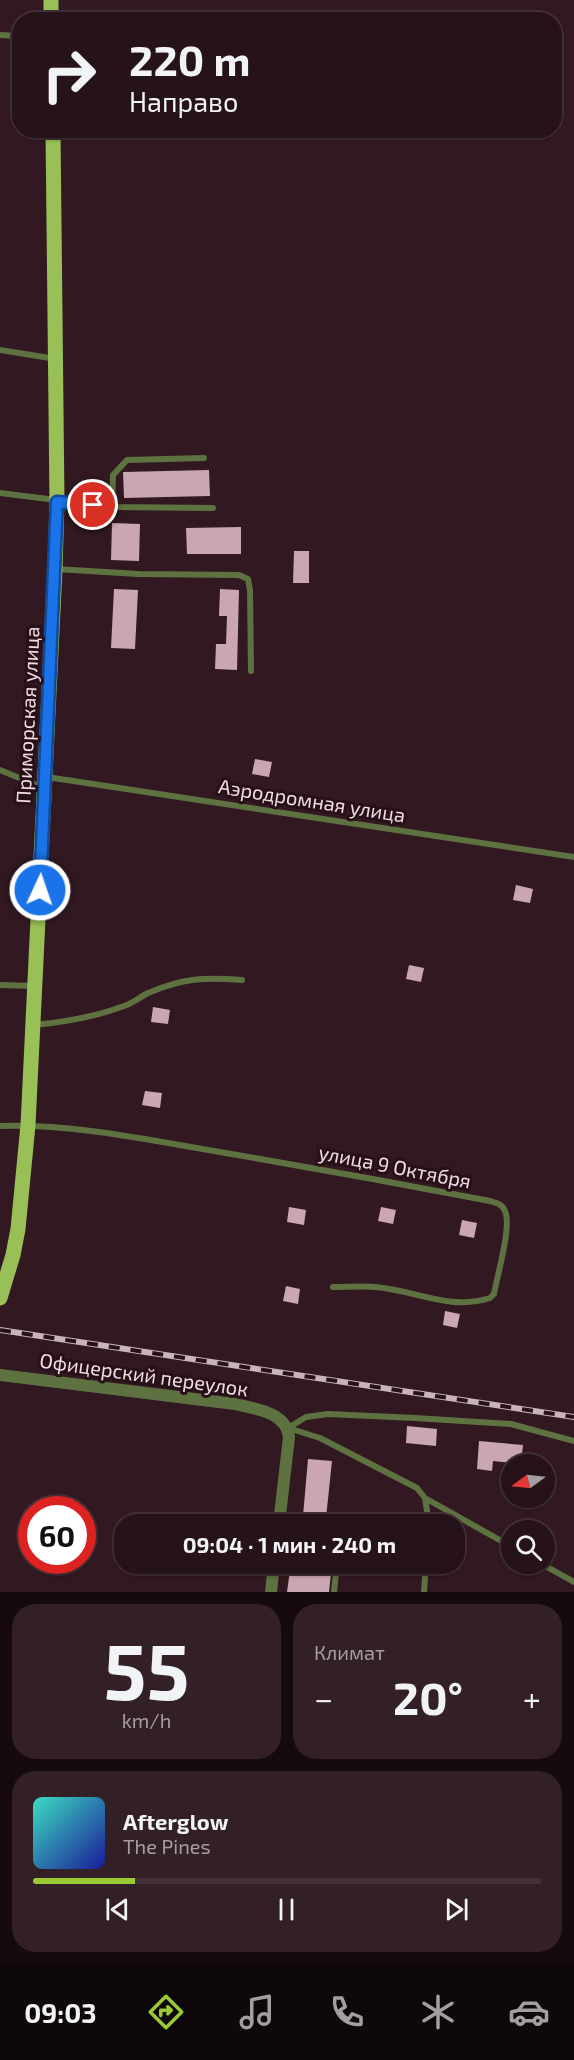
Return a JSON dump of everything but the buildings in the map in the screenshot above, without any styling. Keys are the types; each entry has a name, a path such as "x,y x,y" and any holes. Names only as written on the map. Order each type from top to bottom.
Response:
{"main road":[{"name":"Приморская улица","path":"0,1298 18,1230 28,1125 55,569 57,502 53,138"}],"street":[{"name":"Офицерский переулок","path":"0,1375 235,1404 263,1411 285,1422 288,1428"},
{"path":"280,1514 289,1444 288,1428"},
{"path":"271,1592 273,1574"}],"lane":[{"path":"0,350 56,359"},
{"path":"112,507 113,475 127,460 204,458"},
{"path":"0,493 57,502 112,507 213,508"},
{"path":"55,569 138,574 239,575 248,579 251,671"},
{"name":"Аэродромная улица","path":"0,770 45,782 574,857"},
{"path":"34,1025 97,1015 127,1005 173,982 190,978 242,980"},
{"path":"0,985 35,986"},
{"path":"0,1126 28,1125"},
{"name":"улица 9 Октября","path":"28,1125 83,1129 349,1174 498,1203 507,1214 507,1227 494,1294 490,1298 455,1303 434,1301 375,1287 333,1287"},
{"path":"288,1428 306,1417 328,1414 511,1424 574,1441"},
{"path":"288,1428 320,1438 353,1454 417,1488 425,1498 501,1541"},
{"path":"425,1498 427,1514"},
{"path":"555,1571 574,1582"},
{"path":"334,1592 336,1574"},
{"path":"424,1592 425,1574"}],"railway":[{"path":"0,1330 574,1417"}],"route":[{"path":"40,890 57,502 93,505"}]}
